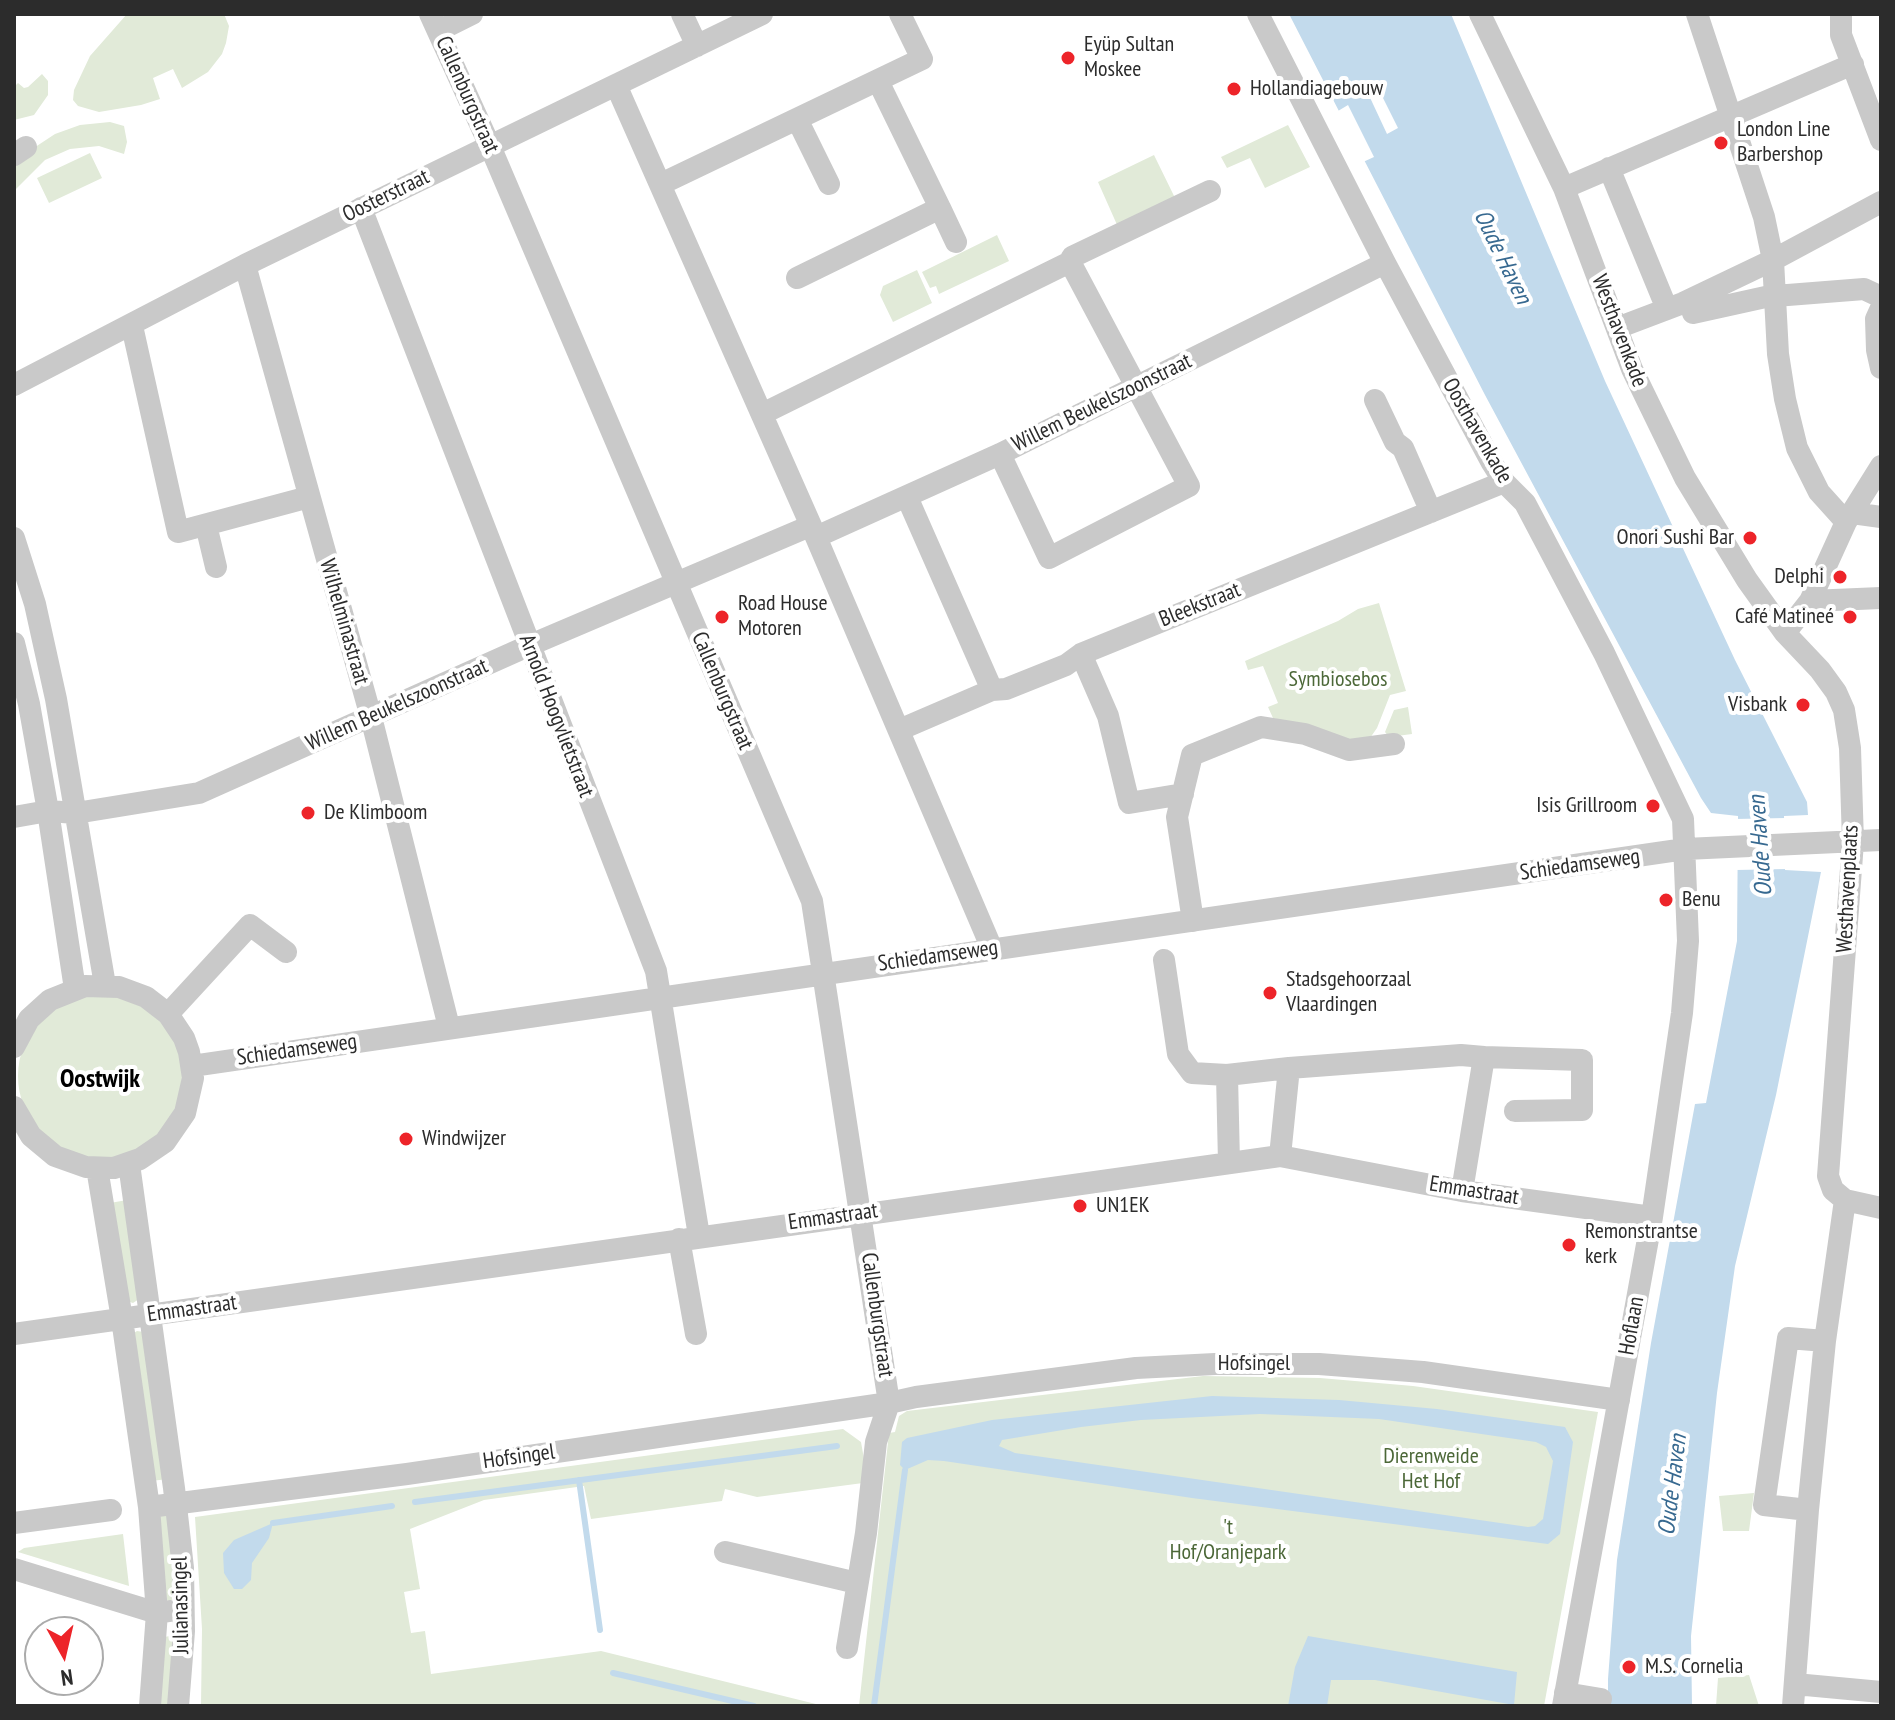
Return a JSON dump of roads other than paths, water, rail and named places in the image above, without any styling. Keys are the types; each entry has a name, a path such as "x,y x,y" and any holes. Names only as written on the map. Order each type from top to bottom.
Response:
{"street":[{"path":"434,23 472,14"},
{"path":"682,14 697,46"},
{"name":"Oosterstraat","path":"14,385 245,265 762,14"},
{"path":"661,184 922,59 900,14"},
{"name":"Oosthavenkade","path":"1258,14 1385,263 1504,482 1525,503 1604,653 1683,819 1685,849"},
{"name":"Westhavenkade","path":"1480,14 1564,188 1647,401 1685,478 1747,580 1785,633"},
{"path":"1697,14 1764,217 1773,260 1772,296 1780,369 1797,448 1819,492 1849,518 1881,517"},
{"path":"1841,14 1843,68 1881,140"},
{"name":"Callenburgstraat","path":"434,23 490,146 812,901 889,1403"},
{"path":"1564,188 1843,68"},
{"path":"878,81 956,242"},
{"path":"616,85 762,414 992,949"},
{"path":"797,119 829,184"},
{"path":"1609,168 1667,309"},
{"path":"762,414 1070,262 1072,257 1210,191"},
{"path":"1617,328 1667,309 1773,260 1881,202"},
{"name":"Arnold Hoogvlietstraat","path":"361,208 656,971 689,1238 696,1334"},
{"path":"797,278 940,208"},
{"path":"1000,454 1049,558 1189,486 1070,262"},
{"name":"Willem Beukelszoonstraat","path":"14,817 48,811 76,813 199,793 528,646 676,584 907,497 1385,263"},
{"name":"Wilhelminastraat","path":"245,265 371,717 449,1027"},
{"path":"1693,313 1772,296 1864,289 1881,297"},
{"path":"1881,308 1876,319 1881,368"},
{"path":"132,326 178,532 309,497"},
{"path":"1375,400 1395,442 1403,448 1431,512"},
{"path":"1785,633 1810,601 1849,518 1881,466"},
{"name":"Bleekstraat","path":"899,730 992,690 1006,689 1066,665 1081,654 1504,482"},
{"path":"907,497 992,690"},
{"path":"206,525 216,567"},
{"path":"14,538 35,604 56,699 105,985"},
{"path":"1810,601 1881,598"},
{"name":"Westhavenplaats","path":"1785,633 1836,692 1844,710 1850,748 1853,842 1828,1176 1833,1190 1845,1200"},
{"path":"14,643 29,704 48,811 75,989"},
{"path":"1081,654 1108,716 1129,803 1183,794"},
{"path":"1193,921 1177,817 1192,755 1261,727 1305,734 1349,750 1394,744"},
{"name":"Schiedamseweg","path":"192,1066 1685,849 1881,840"},
{"path":"1853,842 1881,855"},
{"name":"Hoflaan","path":"1564,1700 1652,1217 1682,1013 1688,941 1685,849"},
{"path":"168,1014 250,925 286,952"},
{"path":"1164,960 1178,1054 1192,1073 1227,1075 1461,1055 1582,1060 1582,1110 1515,1111"},
{"path":"14,1047 35,1012 50,1000 75,989 105,985 144,996 168,1014 184,1038 192,1066 190,1101 180,1123 159,1147 129,1164 97,1168 75,1165 46,1151 24,1128 14,1107"},
{"path":"1462,1191 1484,1057"},
{"path":"1280,1156 1289,1068"},
{"path":"1227,1075 1229,1163"},
{"name":"Emmastraat","path":"14,1334 1280,1156 1462,1191 1652,1217"},
{"name":"Julianasingel","path":"129,1164 176,1504 184,1609 178,1706"},
{"name":"Julianasingel","path":"97,1168 149,1507 157,1613 150,1706"},
{"path":"1881,1208 1845,1200 1825,1341 1794,1695 1881,1692"},
{"path":"1808,1510 1764,1505 1788,1338 1825,1341"},
{"name":"Hofsingel","path":"149,1507 407,1474 1082,1374 1215,1364 1319,1364 1423,1372 1619,1400"},
{"path":"847,1648 876,1442 889,1403"},
{"path":"14,1523 111,1510"},
{"path":"725,1552 857,1583"},
{"path":"14,1569 157,1613 184,1609"},
{"path":"1564,1700 1601,1699"}],"water":[{"name":"Oude Haven","path":"1289,14 1451,14 1605,381 1735,660 1807,802 1808,815 1784,816 1785,870 1821,872 1776,1095 1735,1266 1717,1393 1691,1636 1692,1706 1608,1706 1608,1679 1617,1560 1651,1343 1695,1104 1706,1103 1737,941 1738,816 1711,813 1701,798 1485,395"},
{"path":"1212,1396 1339,1400 1437,1409 1565,1427 1573,1442 1560,1534 1548,1544 1192,1498 944,1461 928,1460 905,1470 900,1465 902,1442 907,1438 992,1420","holes":["1260,1414 1379,1419 1536,1442 1546,1447 1553,1461 1543,1519 1535,1526 1528,1527 1015,1453 999,1446 1002,1440 1141,1420"]},
{"path":"273,1523 269,1538 252,1563 251,1580 242,1589 234,1589 224,1573 223,1553 234,1540"},
{"path":"1308,1636 1517,1672 1514,1705 1375,1680 1331,1680 1327,1706 1288,1706 1295,1667"}],"waterway":[{"path":"415,1502 837,1446"},
{"path":"874,1706 905,1470"},
{"path":"579,1480 600,1630"},
{"path":"273,1523 392,1506"},
{"path":"613,1673 754,1706"}],"place":[{"name":"Eyüp Sultan Moskee","path":"1068,58"},
{"name":"Hollandiagebouw","path":"1234,89"},
{"name":"London Line Barbershop","path":"1721,143"},
{"name":"Onori Sushi Bar","path":"1750,538"},
{"name":"Delphi","path":"1840,577"},
{"name":"Road House Motoren","path":"722,617"},
{"name":"Café Matineé","path":"1850,617"},
{"name":"Visbank","path":"1803,705"},
{"name":"Isis Grillroom","path":"1653,806"},
{"name":"De Klimboom","path":"308,813"},
{"name":"Benu","path":"1666,900"},
{"name":"Stadsgehoorzaal Vlaardingen","path":"1270,993"},
{"name":"Windwijzer","path":"406,1139"},
{"name":"UN1EK","path":"1080,1206"},
{"name":"Remonstrantse kerk","path":"1569,1245"},
{"name":"M.S. Cornelia","path":"1629,1667"}],"district":[{"name":"Oostwijk","path":"100,1080"}],"park label":[{"name":"Symbiosebos","path":"1338,680"},
{"name":"Dierenweide Het Hof","path":"1431,1470"},
{"name":"'t Hof/Oranjepark","path":"1228,1540"}]}
